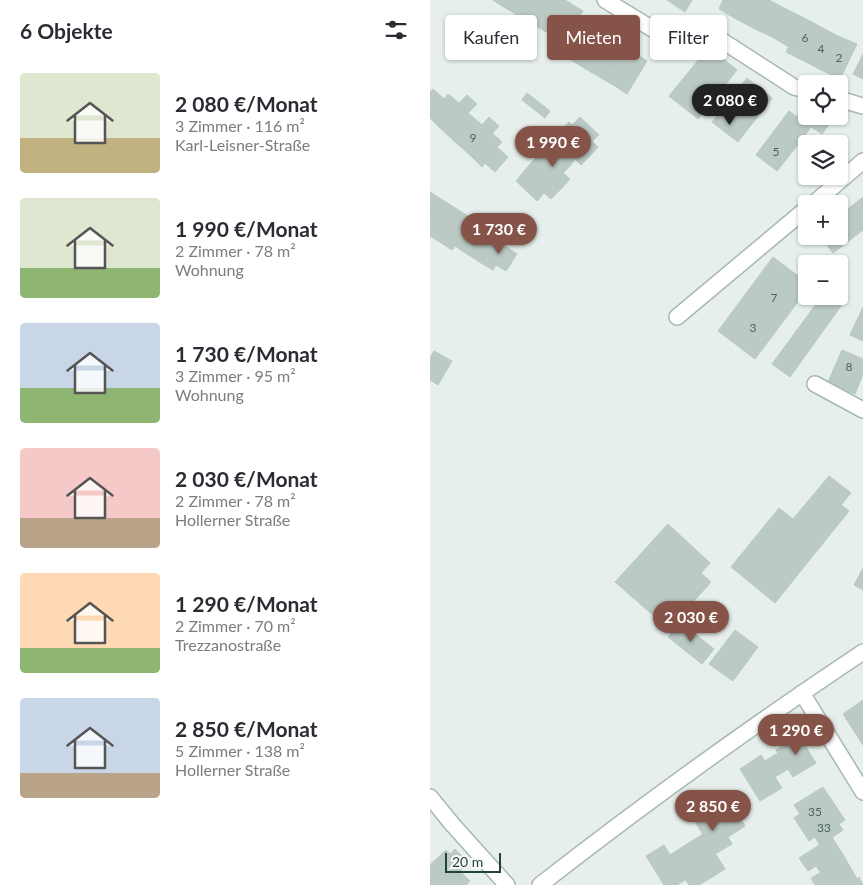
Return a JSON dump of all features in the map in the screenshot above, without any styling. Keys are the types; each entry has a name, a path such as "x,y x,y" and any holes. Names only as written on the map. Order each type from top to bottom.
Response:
{"street":[{"path":"605,0 650,27"},
{"path":"727,44 798,88"},
{"path":"848,102 863,106"},
{"path":"823,195 863,161"},
{"path":"678,317 798,216"},
{"path":"815,384 863,410"},
{"path":"540,885 651,799 863,652"},
{"path":"802,693 863,792"},
{"path":"430,797 506,885"}],"building":[{"path":"493,0 506,0 502,6"},
{"path":"506,0 536,0 527,15 517,15 502,6"},
{"path":"536,0 562,0 552,15 547,15 547,24 543,30 537,27 537,15 527,15"},
{"path":"562,0 583,11 580,15 552,15"},
{"path":"667,0 692,0 685,12"},
{"path":"723,0 746,0 736,19 719,9"},
{"path":"746,0 769,0 755,29 736,19"},
{"path":"769,0 786,9 772,37 755,29"},
{"path":"786,9 804,18 789,47 772,37"},
{"path":"804,18 821,27 804,61 786,52"},
{"path":"547,24 547,32 543,30"},
{"path":"821,27 838,36 821,70 804,61"},
{"path":"838,36 857,44 842,75 832,75 821,70"},
{"path":"863,54 863,79 853,74"},
{"path":"640,57 647,61 627,94 615,86 632,60 640,60"},
{"path":"571,60 589,60 584,68"},
{"path":"589,60 614,60 603,79 584,68"},
{"path":"614,60 632,60 615,86 603,79"},
{"path":"698,60 725,60 737,70 698,119 669,96"},
{"path":"747,78 772,98 765,108 739,88"},
{"path":"739,88 765,108 756,119 731,99"},
{"path":"433,89 444,99 448,94 459,103 438,126 430,118 430,92"},
{"path":"527,93 550,111 545,118 522,100"},
{"path":"467,95 477,104 468,113 474,118 453,140 438,126"},
{"path":"731,99 756,119 747,130 721,111"},
{"path":"721,111 747,130 738,142 712,122"},
{"path":"789,111 798,118 798,125 808,125 811,127 805,135 798,135 798,144 796,147 774,131"},
{"path":"489,117 499,126 472,157 453,140 474,118 482,125"},
{"path":"580,117 599,135 592,141 598,147 590,156 562,129 569,122 572,125"},
{"path":"808,125 828,125 822,134"},
{"path":"562,129 590,156 581,165 575,159 571,165 552,148 556,144 552,140"},
{"path":"774,131 796,147 777,171 756,155"},
{"path":"493,134 502,142 497,147 508,157 495,172 485,163 482,167 472,157"},
{"path":"552,148 571,165 563,173 570,179 560,190 531,163 540,154 543,157"},
{"path":"531,163 560,190 551,199 544,193 537,201 516,181"},
{"path":"430,192 441,199 430,215"},
{"path":"863,197 863,230 848,242 848,209"},
{"path":"441,199 460,211 440,242 430,236 430,215"},
{"path":"460,211 477,222 461,250 455,246 452,250 440,242"},
{"path":"477,222 498,235 481,263 461,250"},
{"path":"498,235 509,241 505,246 517,254 506,271 496,265 493,270 481,263"},
{"path":"827,245 843,245 833,253"},
{"path":"773,257 798,276 798,302 755,359 718,331"},
{"path":"815,305 841,306 790,377 772,364"},
{"path":"863,307 863,341 850,335"},
{"path":"842,350 863,359 863,374 855,394 828,382"},
{"path":"434,351 452,361 438,385 430,380 430,358"},
{"path":"829,476 851,493 841,505 849,511 775,603 731,567 779,508 793,519"},
{"path":"668,524 710,563 701,573 711,582 669,629 615,582"},
{"path":"863,568 863,590 854,585"},
{"path":"680,622 714,649 702,664 668,637"},
{"path":"735,630 758,647 733,681 709,664"},
{"path":"863,700 863,745 843,714"},
{"path":"799,736 816,763 793,777 776,750"},
{"path":"778,753 788,769 775,777 765,761"},
{"path":"761,755 782,788 760,801 740,769"},
{"path":"823,787 837,808 802,830 794,818 800,814 794,805"},
{"path":"724,791 745,826 728,837 707,802"},
{"path":"837,808 845,820 839,824 843,830 820,846 815,837 809,841 802,830"},
{"path":"711,809 732,844 715,854 694,820"},
{"path":"703,834 725,869 709,879 687,844"},
{"path":"832,837 845,858 821,873 816,866 808,871 799,858"},
{"path":"687,844 709,879 699,885 689,885 670,855"},
{"path":"664,845 685,880 677,885 664,885 646,856"},
{"path":"455,849 469,863 460,871 470,881 466,885 455,885 433,862 446,850 450,854"},
{"path":"845,858 857,879 847,885 815,885 811,878"},
{"path":"433,862 455,885 430,885 430,865"},
{"path":"859,877 863,885 847,885 857,879"}]}
